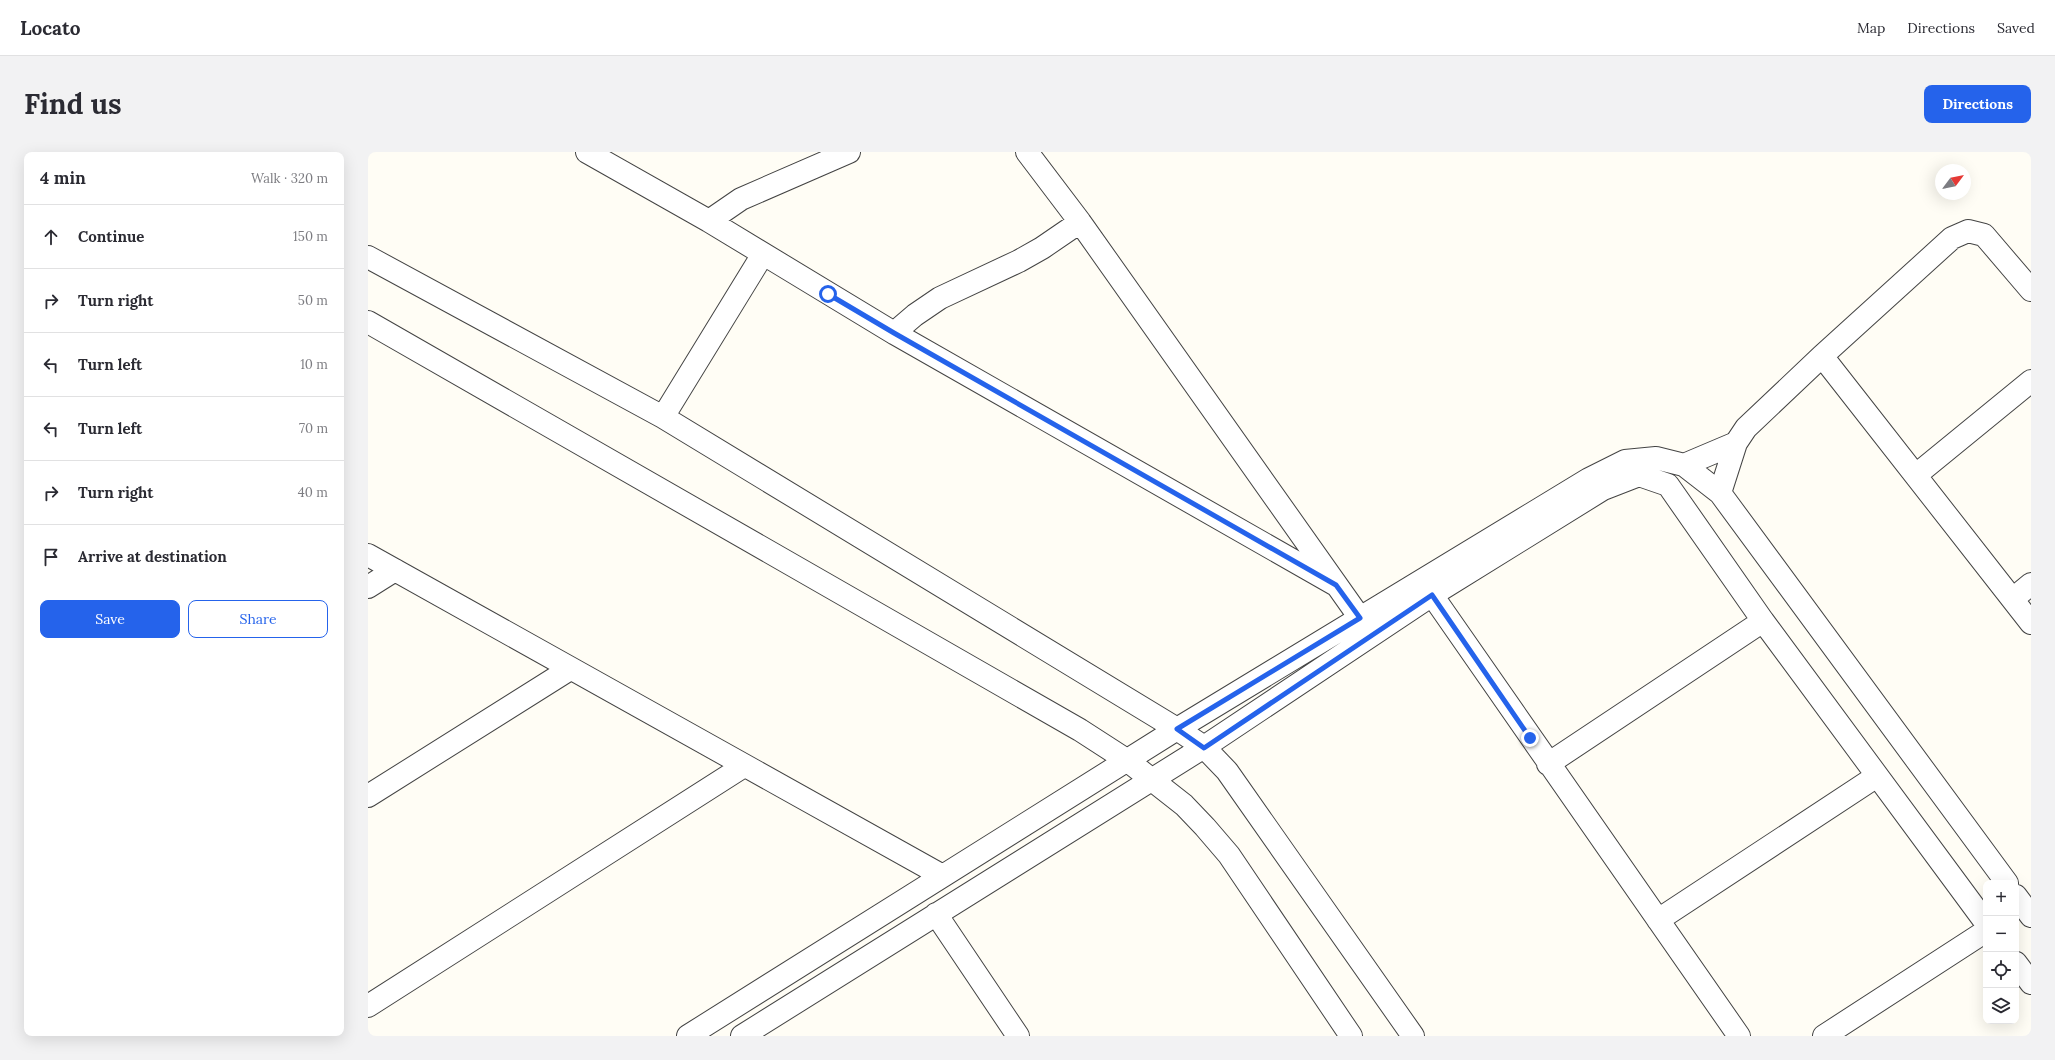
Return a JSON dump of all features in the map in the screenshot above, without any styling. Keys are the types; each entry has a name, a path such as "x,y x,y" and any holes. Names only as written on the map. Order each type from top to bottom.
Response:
{"street":[{"path":"588,152 709,222 894,333 1336,585"},
{"path":"709,222 741,199 849,152"},
{"path":"1027,152 1080,222 1360,618"},
{"path":"894,333 915,315 940,298 1019,261 1042,248 1080,222"},
{"path":"1720,493 1736,443 1746,428 1822,356 1952,238 1968,231 1984,235 2031,290"},
{"path":"663,417 763,254"},
{"path":"368,256 663,417 1177,729 1204,748 1227,771 1412,1036"},
{"path":"368,322 1073,726 1128,761 1184,805 1206,827 1229,855 1351,1036"},
{"path":"1822,356 2014,598 2031,623"},
{"path":"1916,474 2031,381"},
{"path":"1684,465 1736,443"},
{"path":"688,1036 942,875 1128,761 1177,729 1589,479 1626,461 1656,458 1684,465 1720,493 2005,880"},
{"path":"742,1036 1204,748 1432,595 1603,489 1639,475 1668,485 1763,621 1983,919"},
{"path":"368,555 744,766 942,875"},
{"path":"368,587 395,570"},
{"path":"2014,598 2031,584"},
{"path":"1432,595 1548,764 1739,1036"},
{"path":"1548,764 1763,621"},
{"path":"368,796 570,668"},
{"path":"368,1006 744,766"},
{"path":"1658,920 1877,776"},
{"path":"2019,900 2031,916"},
{"path":"936,914 1018,1036"},
{"path":"1824,1036 1983,933"},
{"path":"2019,967 2031,983"}],"route":[{"path":"828,294 1336,585 1360,618 1177,729 1204,748 1432,595 1530,738"}]}
